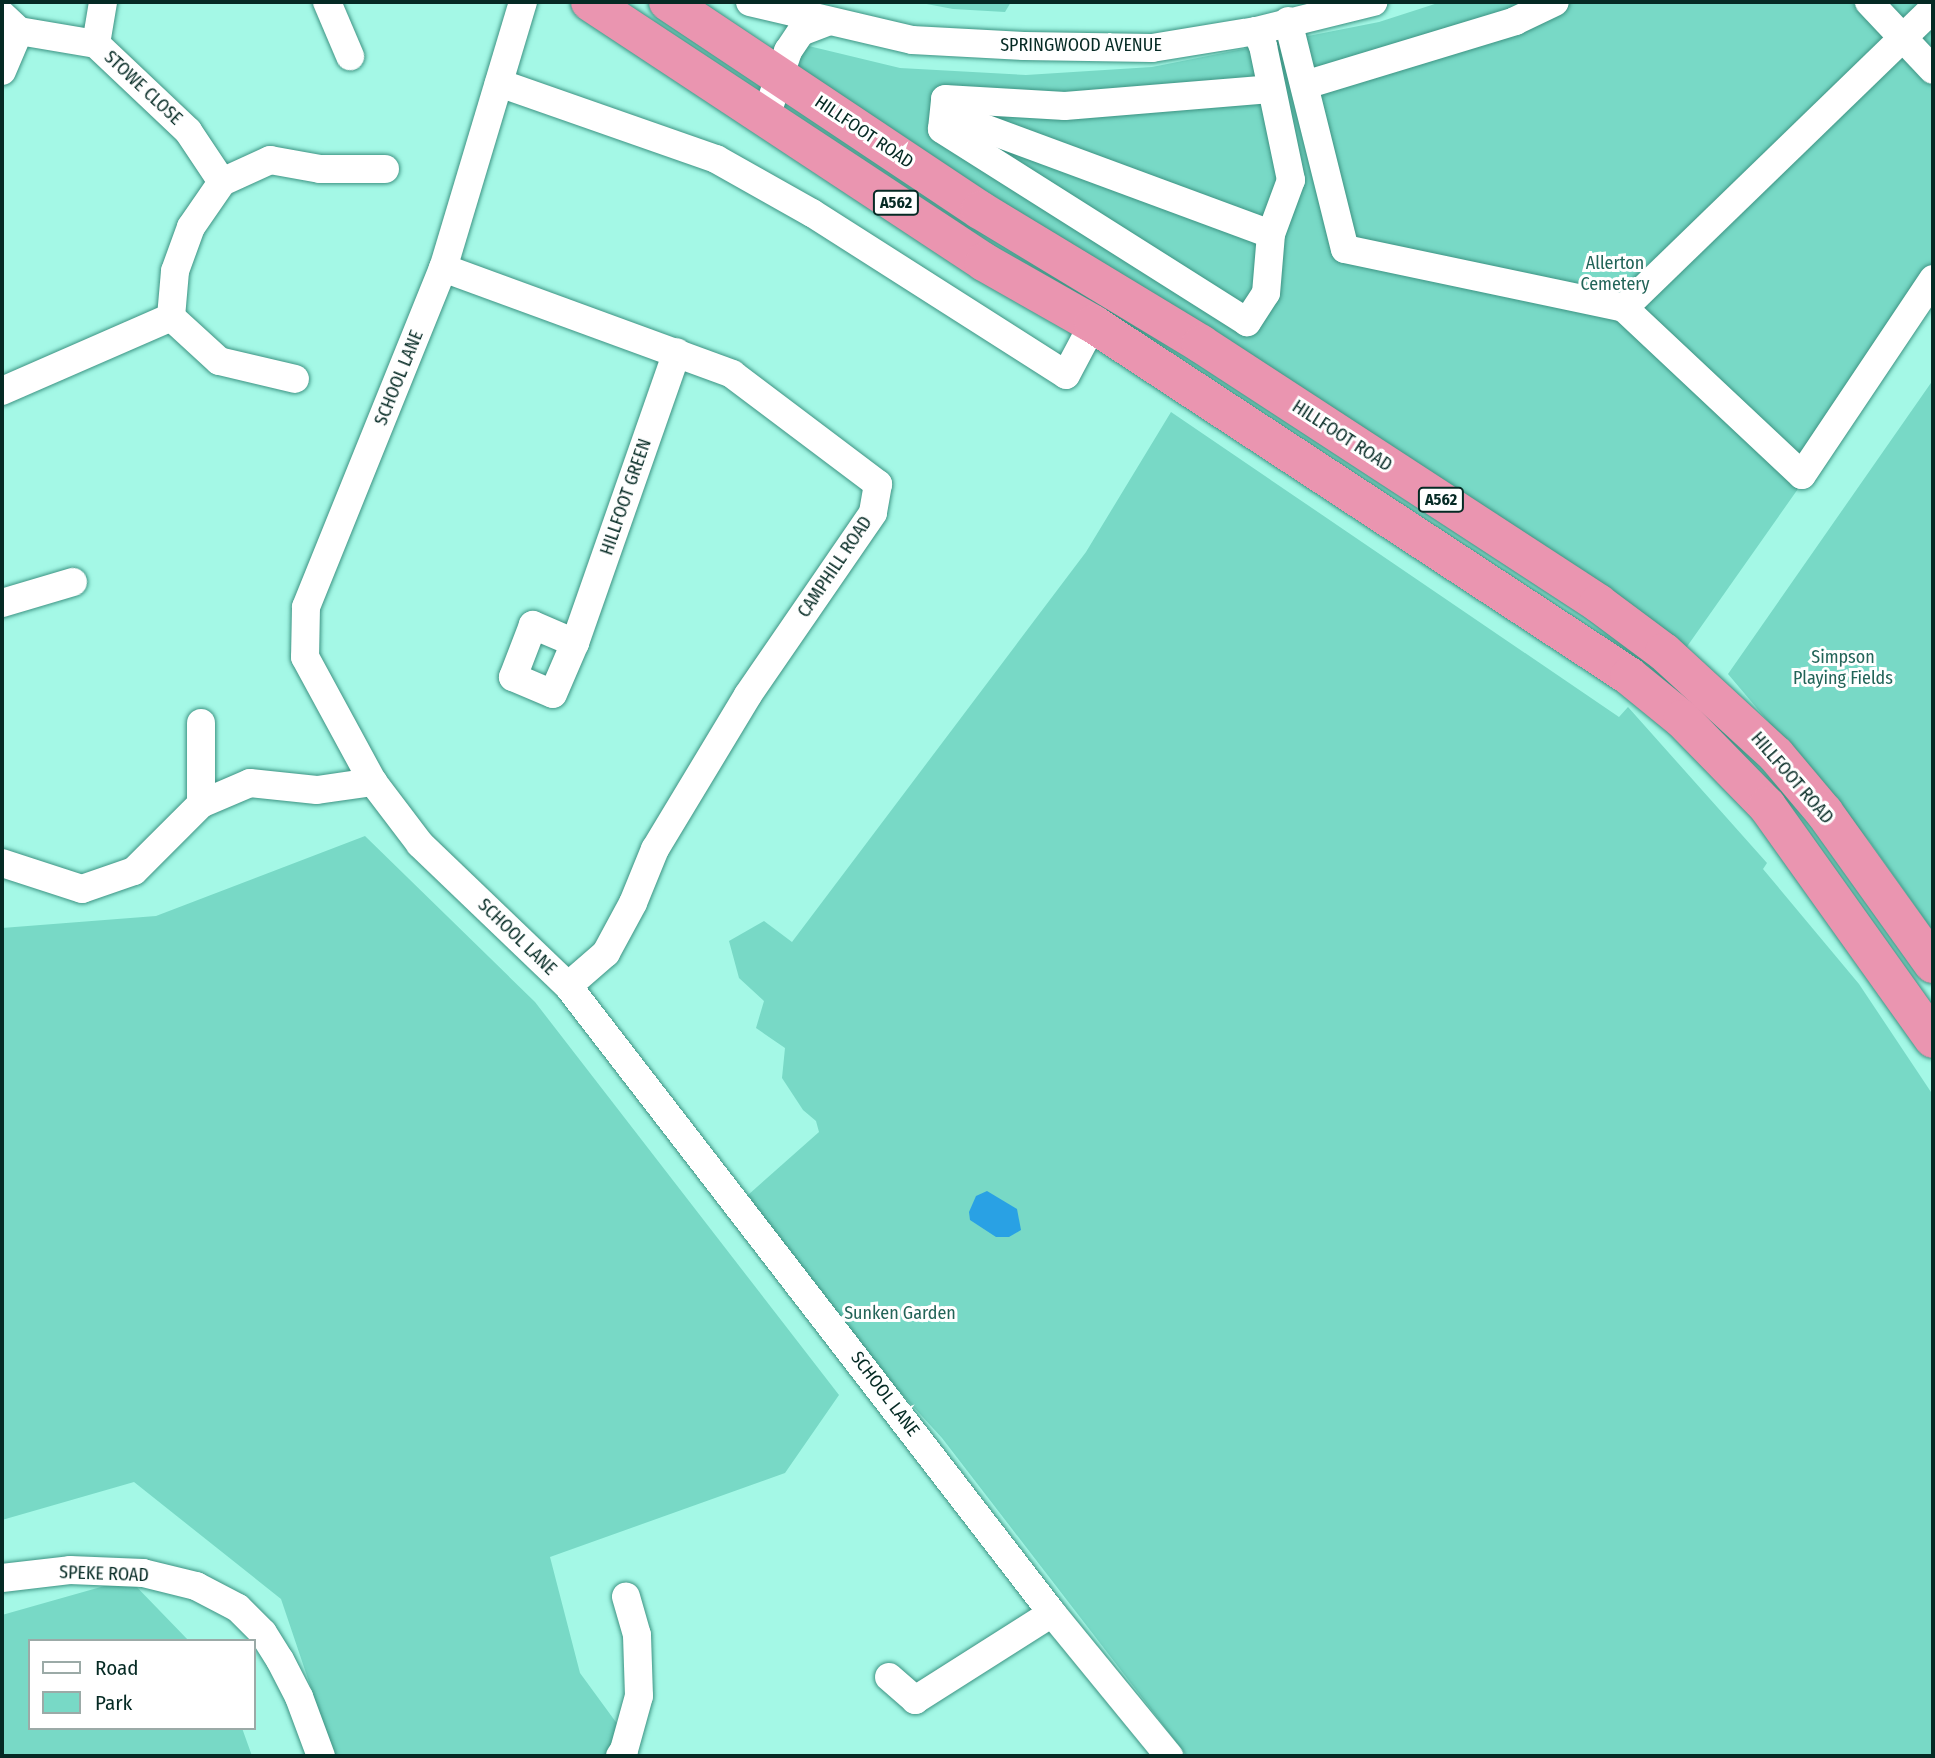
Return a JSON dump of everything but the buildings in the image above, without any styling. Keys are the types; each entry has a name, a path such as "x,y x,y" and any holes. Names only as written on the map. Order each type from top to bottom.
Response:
{"highway":[{"name":"A562","path":"590,2 984,262 1093,324 1618,669 1652,695 1690,727 1767,806 1933,1039"},
{"name":"HILLFOOT ROAD","path":"668,2 980,210 1201,344 1598,603 1676,662 1732,713 1792,774 1872,876 1933,964"}],"street":[{"path":"96,44 103,2"},
{"path":"327,2 350,56"},
{"name":"SCHOOL LANE","path":"523,2 443,268 306,607 305,657 373,782 420,844 568,986 1052,1613 1169,1756"},
{"name":"SPRINGWOOD AVENUE","path":"750,2 912,40 1024,46 1152,48 1256,31 1373,2"},
{"path":"1306,85 1515,21 1555,2"},
{"path":"1869,2 1933,70"},
{"path":"1624,307 1933,9"},
{"path":"766,116 788,51 801,32 829,21"},
{"path":"1288,21 1345,249 1624,307 1802,475 1933,279"},
{"path":"2,71 11,23"},
{"name":"STOWE CLOSE","path":"11,23 96,44 188,131 222,182"},
{"path":"1256,31 1263,46 1291,180 1272,234 1266,293 1247,322 942,130 946,114 944,99 1065,106 1270,89"},
{"path":"499,83 716,159 812,213 1066,376 1093,324"},
{"path":"946,114 1272,234"},
{"path":"171,317 175,271 191,227 222,182 270,160 320,169 385,169"},
{"name":"CAMPHILL ROAD","path":"443,268 732,374 878,484 873,513 748,695 655,849 633,903 606,953 568,986"},
{"path":"171,317 219,361 295,379"},
{"path":"2,391 171,317"},
{"name":"HILLFOOT GREEN","path":"575,643 677,352"},
{"path":"2,603 73,582"},
{"path":"1652,695 1676,662"},
{"path":"201,723 201,804"},
{"path":"2,863 82,889 134,871 201,804 250,783 317,790 373,782"},
{"name":"SPEKE ROAD","path":"2,1578 70,1570 143,1573 196,1586 238,1608 262,1633 280,1660 299,1697 321,1756"},
{"path":"620,1756 639,1696 637,1635 626,1597"},
{"path":"889,1676 915,1700 1052,1613"}],"green space":[{"path":"916,2 1011,2 1005,12 953,9"},
{"name":"Allerton Cemetery","path":"1441,2 1933,2 1933,297 1686,648 988,192 775,60 788,41 900,68 1026,75 1152,67 1379,22"},
{"name":"Simpson Playing Fields","path":"1933,380 1933,931 1870,842 1728,674"},
{"name":"Sunken Garden","path":"1171,412 1619,717 1628,707 1767,863 1763,869 1859,984 1933,1095 1933,1756 1187,1756 942,1438 823,1308 748,1195 819,1132 816,1121 803,1110 782,1078 785,1048 756,1028 764,1001 739,978 729,941 764,921 792,942 1086,552"},
{"path":"365,836 535,1002 839,1395 785,1473 550,1557 580,1673 629,1740 628,1756 334,1756 281,1599 134,1482 2,1520 2,928 156,916"},
{"path":"129,1579 187,1639 28,1639 28,1730 243,1730 252,1756 2,1756 2,1615"}],"water":[{"path":"987,1191 1017,1209 1021,1230 1009,1237 996,1237 970,1220 969,1212 976,1196"}]}
